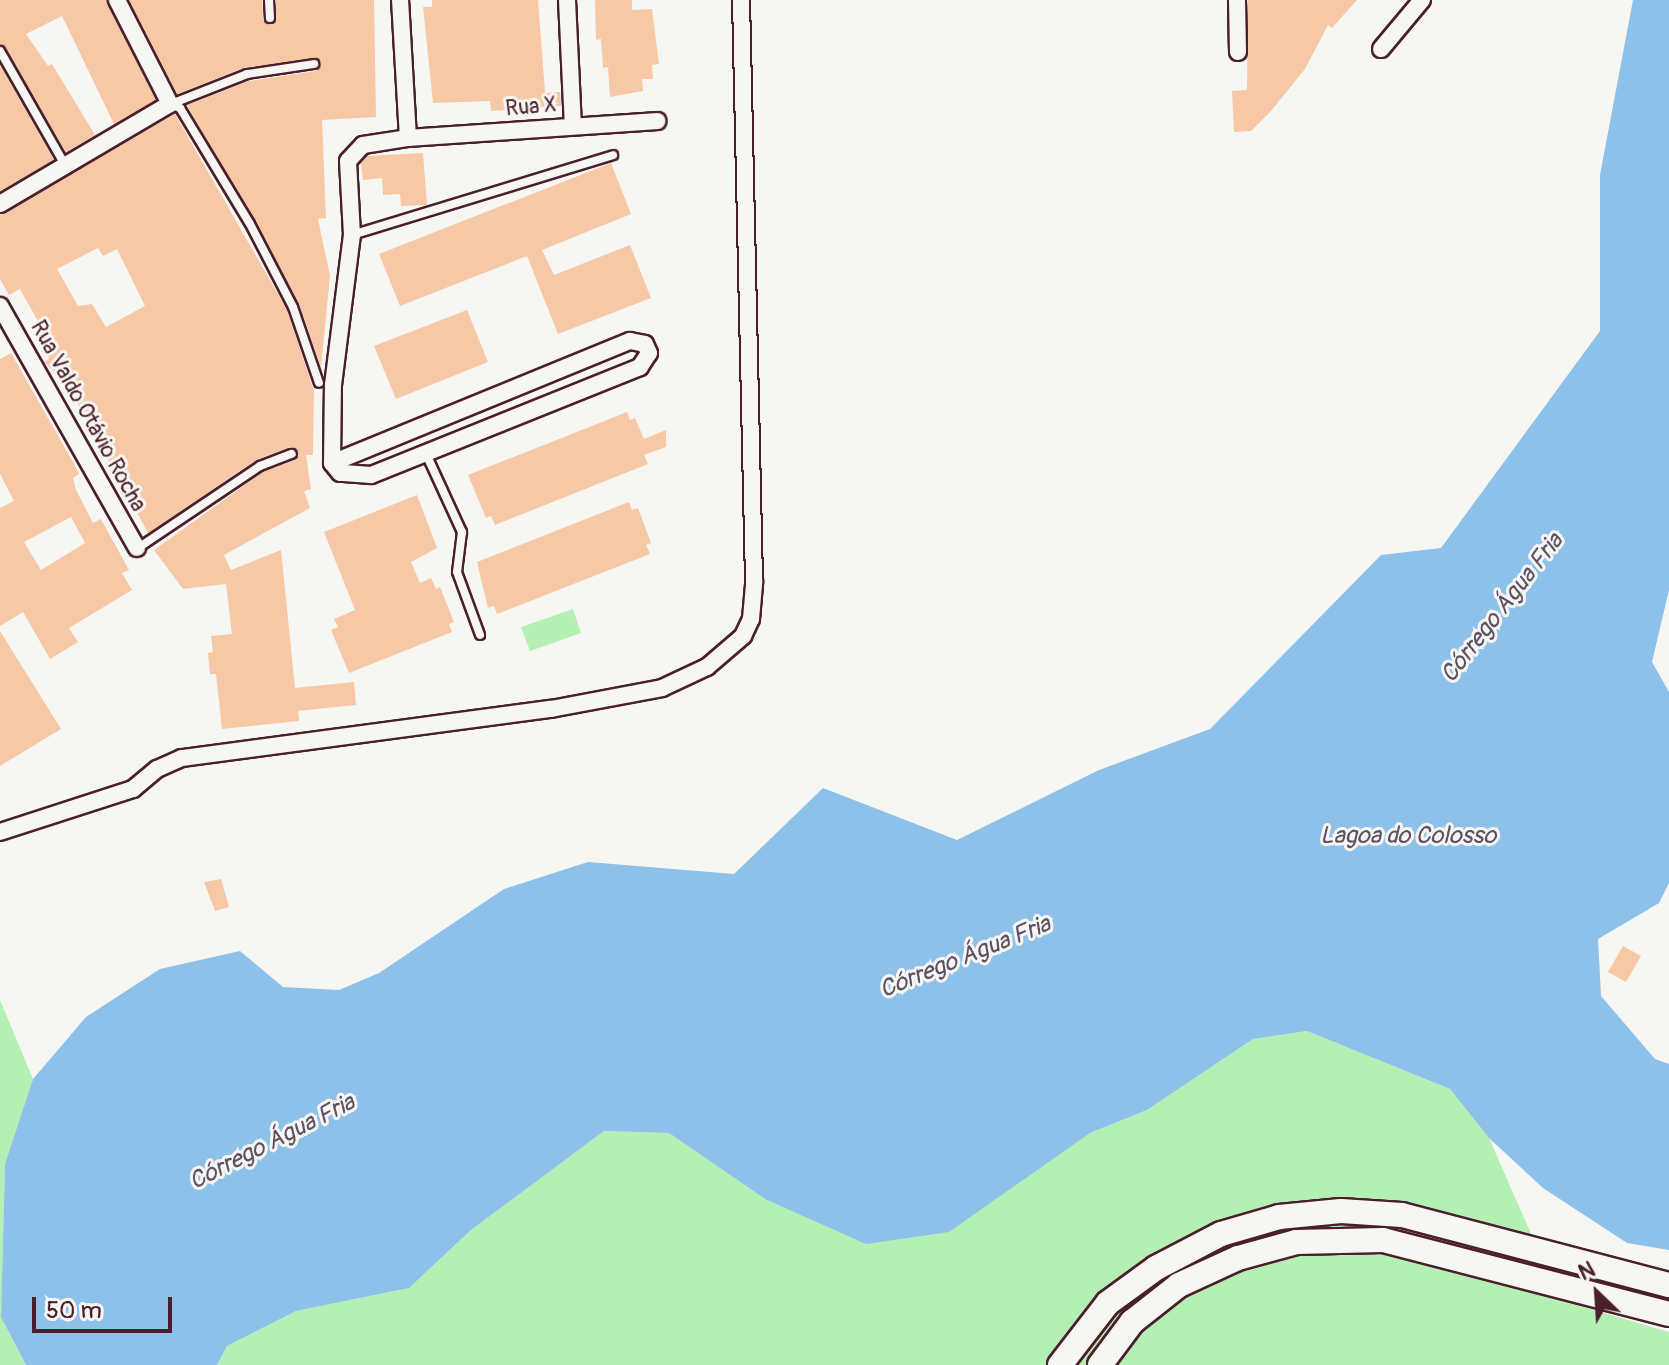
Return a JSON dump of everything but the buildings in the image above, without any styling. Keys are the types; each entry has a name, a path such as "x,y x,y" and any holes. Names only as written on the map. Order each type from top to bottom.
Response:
{"street":[{"path":"0,204 170,104 117,0"},
{"path":"400,0 408,138"},
{"path":"567,0 573,125"},
{"path":"0,832 133,789 182,758 551,709 662,688 685,681 743,636 751,619 754,581 741,0"},
{"path":"1237,0 1238,52"},
{"path":"1381,49 1422,0"},
{"name":"Rua X","path":"352,235 350,154 363,145 408,138 657,121"},
{"path":"332,463 630,341 645,344 649,353 640,367 427,456 371,475 340,473 332,463 326,384 352,235"},
{"name":"Rua Valdo Otávio Rocha","path":"0,306 137,548"},
{"path":"1060,1365 1108,1303 1156,1268 1221,1234 1279,1217 1341,1211 1402,1215 1669,1285"},
{"path":"1100,1365 1132,1322 1179,1285 1238,1258 1296,1242 1383,1240 1669,1314"}],"lane":[{"path":"269,0 270,18"},
{"path":"0,51 66,167"},
{"path":"170,104 247,74 314,64"},
{"path":"170,104 180,108 250,224 293,307 326,384"},
{"path":"352,235 613,155"},
{"path":"137,548 260,466 292,454"},
{"path":"427,456 462,532 457,572 480,635"}],"green space":[{"path":"573,609 581,633 530,651 521,627"},
{"path":"0,1000 33,1079 5,1165 1,1317 26,1365 0,1365"},
{"path":"1307,1031 1450,1089 1489,1138 1560,1300 1669,1332 1669,1365 217,1365 227,1346 296,1311 409,1288 471,1230 604,1131 669,1133 765,1199 1090,1133 1147,1110 1253,1039"}],"water":[{"name":"Lagoa do Colosso","path":"1633,0 1669,0 1669,590 1652,662 1669,692 1669,883 1659,903 1598,939 1601,996 1655,1059 1669,1064 1669,1250 1627,1243 1543,1188 1489,1138 1450,1089 1307,1031 1253,1039 1147,1110 1090,1133 949,1232 866,1244 765,1199 669,1133 604,1131 471,1230 409,1288 296,1311 227,1346 217,1365 26,1365 1,1317 5,1164 33,1079 86,1017 160,969 240,951 283,987 339,990 379,973 504,889 588,862 734,874 823,788 957,840 1099,770 1210,729 1381,555 1441,548 1600,331 1600,175"}],"water label":[{"name":"Córrego Água Fria","path":"1502,608"},
{"name":"Córrego Água Fria","path":"965,957"},
{"name":"Córrego Água Fria","path":"272,1142"}]}
